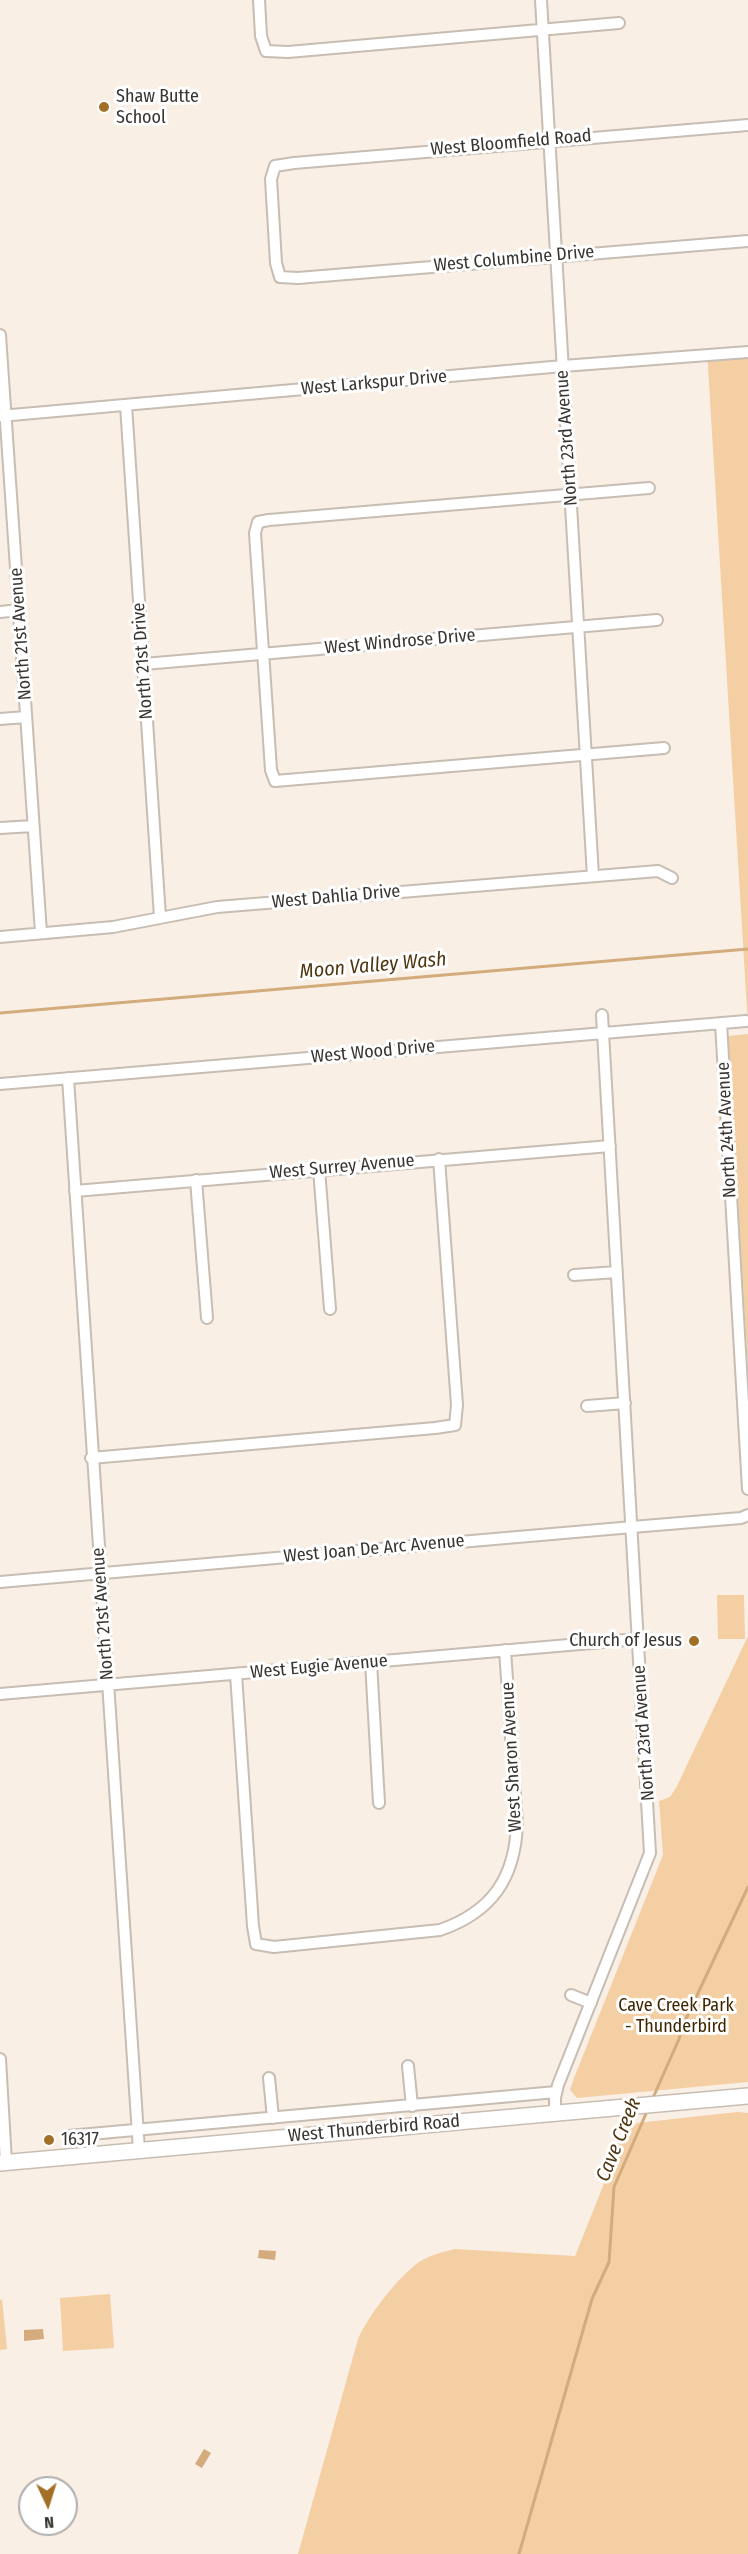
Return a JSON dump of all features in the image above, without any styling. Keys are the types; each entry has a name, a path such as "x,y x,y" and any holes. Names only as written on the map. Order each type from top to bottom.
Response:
{"main road":[{"name":"West Thunderbird Road","path":"3,2162 748,2096"}],"street":[{"path":"259,0 261,36 266,51 288,52 619,23"},
{"name":"North 23rd Avenue","path":"541,0 593,876"},
{"name":"West Bloomfield Road","path":"280,277 276,263 272,179 275,166 549,140 748,125"},
{"name":"West Columbine Drive","path":"280,277 298,278 748,241"},
{"name":"North 21st Avenue","path":"0,335 3,415 41,933"},
{"name":"West Larkspur Drive","path":"3,415 748,352"},
{"name":"North 21st Drive","path":"126,405 160,917"},
{"path":"649,488 258,522 255,533 271,770 275,781 664,748"},
{"path":"0,612 19,610"},
{"name":"West Windrose Drive","path":"144,664 657,620"},
{"path":"0,720 26,717"},
{"path":"0,828 33,826"},
{"name":"West Dahlia Drive","path":"0,937 113,927 217,908 658,871 672,878"},
{"name":"North 23rd Avenue","path":"555,2112 556,2092 650,1853 602,1015"},
{"name":"West Wood Drive","path":"0,1084 746,1021"},
{"name":"North 24th Avenue","path":"721,1023 748,1489"},
{"name":"North 21st Avenue","path":"68,1078 91,1458 139,2150"},
{"name":"West Surrey Avenue","path":"75,1191 610,1146"},
{"path":"91,1458 455,1425 457,1406 439,1159"},
{"path":"318,1169 330,1309"},
{"path":"196,1180 207,1318"},
{"path":"574,1275 617,1272"},
{"path":"587,1406 625,1403"},
{"name":"West Joan De Arc Avenue","path":"0,1582 741,1518 748,1515"},
{"name":"West Eugie Avenue","path":"0,1694 638,1639"},
{"name":"West Sharon Avenue","path":"236,1674 256,1944 274,1947 424,1934 458,1924 491,1900 509,1873 516,1842 517,1824 505,1650"},
{"path":"371,1662 380,1803"},
{"path":"571,1995 591,2003"},
{"path":"0,2059 3,2162"},
{"name":"West Thunderbird Road","path":"408,2066 412,2106"},
{"name":"West Thunderbird Road","path":"269,2078 273,2118"},
{"name":"West Thunderbird Road","path":"68,2136 556,2092"}],"green space":[{"path":"748,346 748,1026 707,350"},
{"path":"748,1034 748,1366 728,1036"},
{"path":"717,1595 744,1595 745,1639 718,1639"},
{"name":"Cave Creek Park - Thunderbird","path":"748,1636 748,2082 577,2098 570,2090 574,2078 663,1855 659,1801 670,1797 677,1786"},
{"path":"737,2112 748,2113 748,2554 298,2554 358,2339 376,2308 402,2277 419,2262 455,2249 575,2256 603,2186 610,2148 637,2123"},
{"path":"110,2294 114,2348 63,2351 60,2298"},
{"path":"2,2299 7,2349 0,2350 0,2300"}],"shaded area":[{"path":"259,2250 276,2251 275,2260 258,2258"},
{"path":"43,2329 44,2339 24,2341 24,2330"},
{"path":"204,2449 211,2453 202,2468 195,2464"}],"waterway":[{"name":"Moon Valley Wash","path":"0,1013 748,949"},
{"name":"Cave Creek","path":"652,2100 683,2025 748,1887"},
{"name":"Cave Creek","path":"519,2554 592,2299 609,2262 614,2187 648,2109"}],"place":[{"name":"Shaw Butte School","path":"104,107"},
{"name":"Church of Jesus","path":"694,1641"},
{"name":"16317","path":"49,2140"}]}
